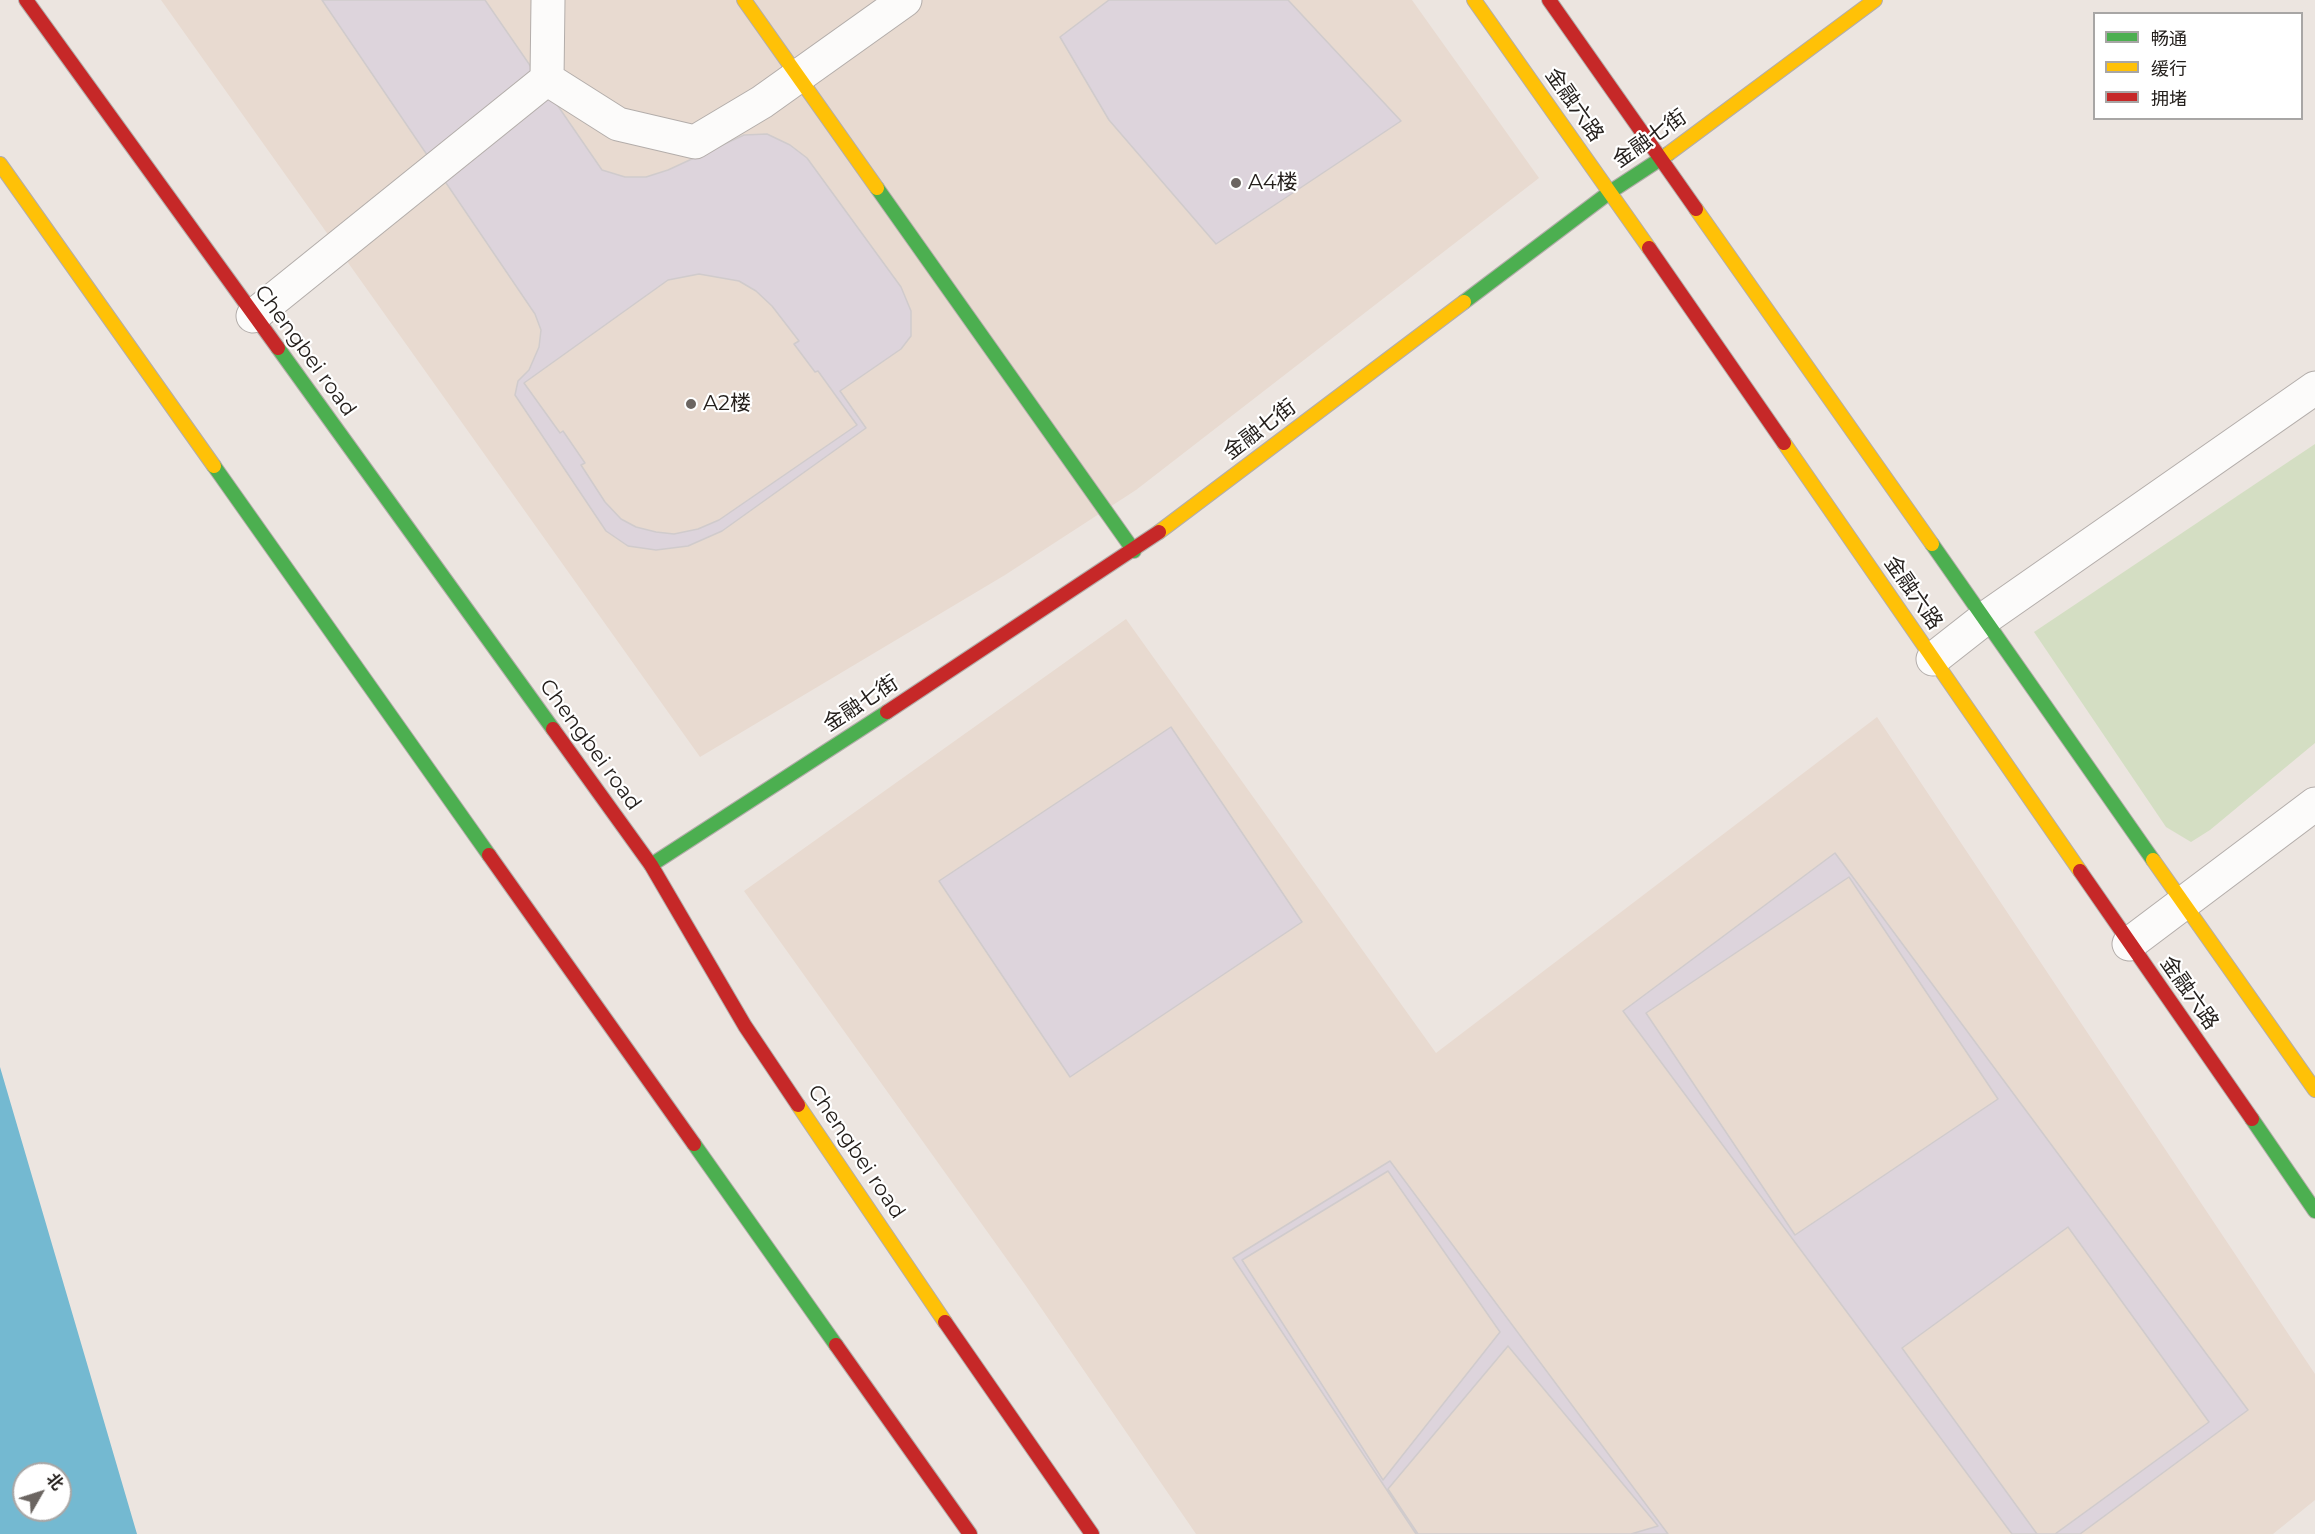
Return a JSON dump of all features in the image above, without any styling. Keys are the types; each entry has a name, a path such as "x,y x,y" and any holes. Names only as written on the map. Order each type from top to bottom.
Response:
{"street":[{"name":"Chengbei road","path":"26,0 651,865 745,1026 1029,1447 1092,1534"},
{"path":"547,79 548,0"},
{"path":"744,0 1134,551"},
{"path":"547,79 618,124 694,142 762,102 905,0"},
{"name":"金融六路","path":"1474,0 1610,192 2315,1211"},
{"name":"金融六路","path":"1549,0 2315,1090"},
{"name":"金融七街","path":"651,865 1134,551 1610,192 1661,159 1875,0"},
{"path":"253,316 547,79"},
{"path":"0,164 970,1534"},
{"path":"1933,659 1984,619 2315,388"},
{"path":"2129,944 2182,901 2315,804"}],"shaded area":[{"path":"161,0 1412,0 1539,178 1136,490 1005,575 700,757"},
{"path":"1126,619 1436,1053 1877,717 2315,1374 2315,1500 2273,1534 1196,1534 1026,1286 744,891"}],"green space":[{"path":"2315,444 2315,743 2210,830 2191,842 2166,827 2034,632"}],"water":[{"path":"0,1067 137,1534 0,1534"}],"building":[{"path":"322,0 485,0 602,170 625,177 646,177 668,170 744,135 767,134 790,145 807,158 901,287 911,311 911,336 901,349 840,391 866,428 722,531 688,546 656,550 628,546 606,531 515,395 518,381 529,370 539,347 541,330 535,314"},
{"name":"A4楼","path":"1109,0 1288,0 1401,121 1216,244 1109,120 1060,37"},
{"name":"A2楼","path":"699,274 739,281 756,291 772,306 799,341 794,344 815,372 818,371 857,425 719,520 698,529 674,534 656,532 636,527 621,519 605,502 581,465 585,463 563,431 560,433 524,383 668,280"},
{"path":"1171,727 1302,922 1070,1077 939,881"},
{"path":"1835,853 2248,1410 2080,1534 2012,1534 1623,1011"},
{"path":"1849,877 1998,1099 1795,1235 1646,1013"},
{"path":"1390,1161 1668,1534 1416,1534 1233,1258"},
{"path":"1388,1171 1500,1332 1383,1480 1242,1260"},
{"path":"2068,1227 2209,1422 2055,1534 2037,1534 1902,1348"},
{"path":"1508,1346 1658,1526 1631,1534 1418,1534 1388,1489"}],"traffic: fast":[{"path":"1464,302 1610,192 1668,154"},
{"path":"877,188 1134,551"},
{"path":"278,348 553,729"},
{"path":"214,466 489,855"},
{"path":"1932,544 2153,860"},
{"path":"651,865 887,712"},
{"path":"2252,1119 2315,1211"},
{"path":"694,1144 836,1345"}],"traffic: slow":[{"path":"744,0 877,188"},
{"path":"1474,0 1649,248"},
{"path":"1668,154 1875,0"},
{"path":"0,164 214,466"},
{"path":"1696,209 1932,544"},
{"path":"1159,532 1464,302"},
{"path":"1784,443 2080,871"},
{"path":"2153,860 2315,1090"},
{"path":"798,1105 945,1322"}],"traffic: jam":[{"path":"26,0 278,348"},
{"path":"1549,0 1696,209"},
{"path":"1649,248 1784,443"},
{"path":"887,712 1159,532"},
{"path":"553,729 651,865 745,1026 798,1105"},
{"path":"489,855 694,1144"},
{"path":"2080,871 2252,1119"},
{"path":"945,1322 1092,1534"},
{"path":"836,1345 970,1534"}],"place":[{"name":"A4楼","path":"1236,183"},
{"name":"A2楼","path":"691,404"}]}
